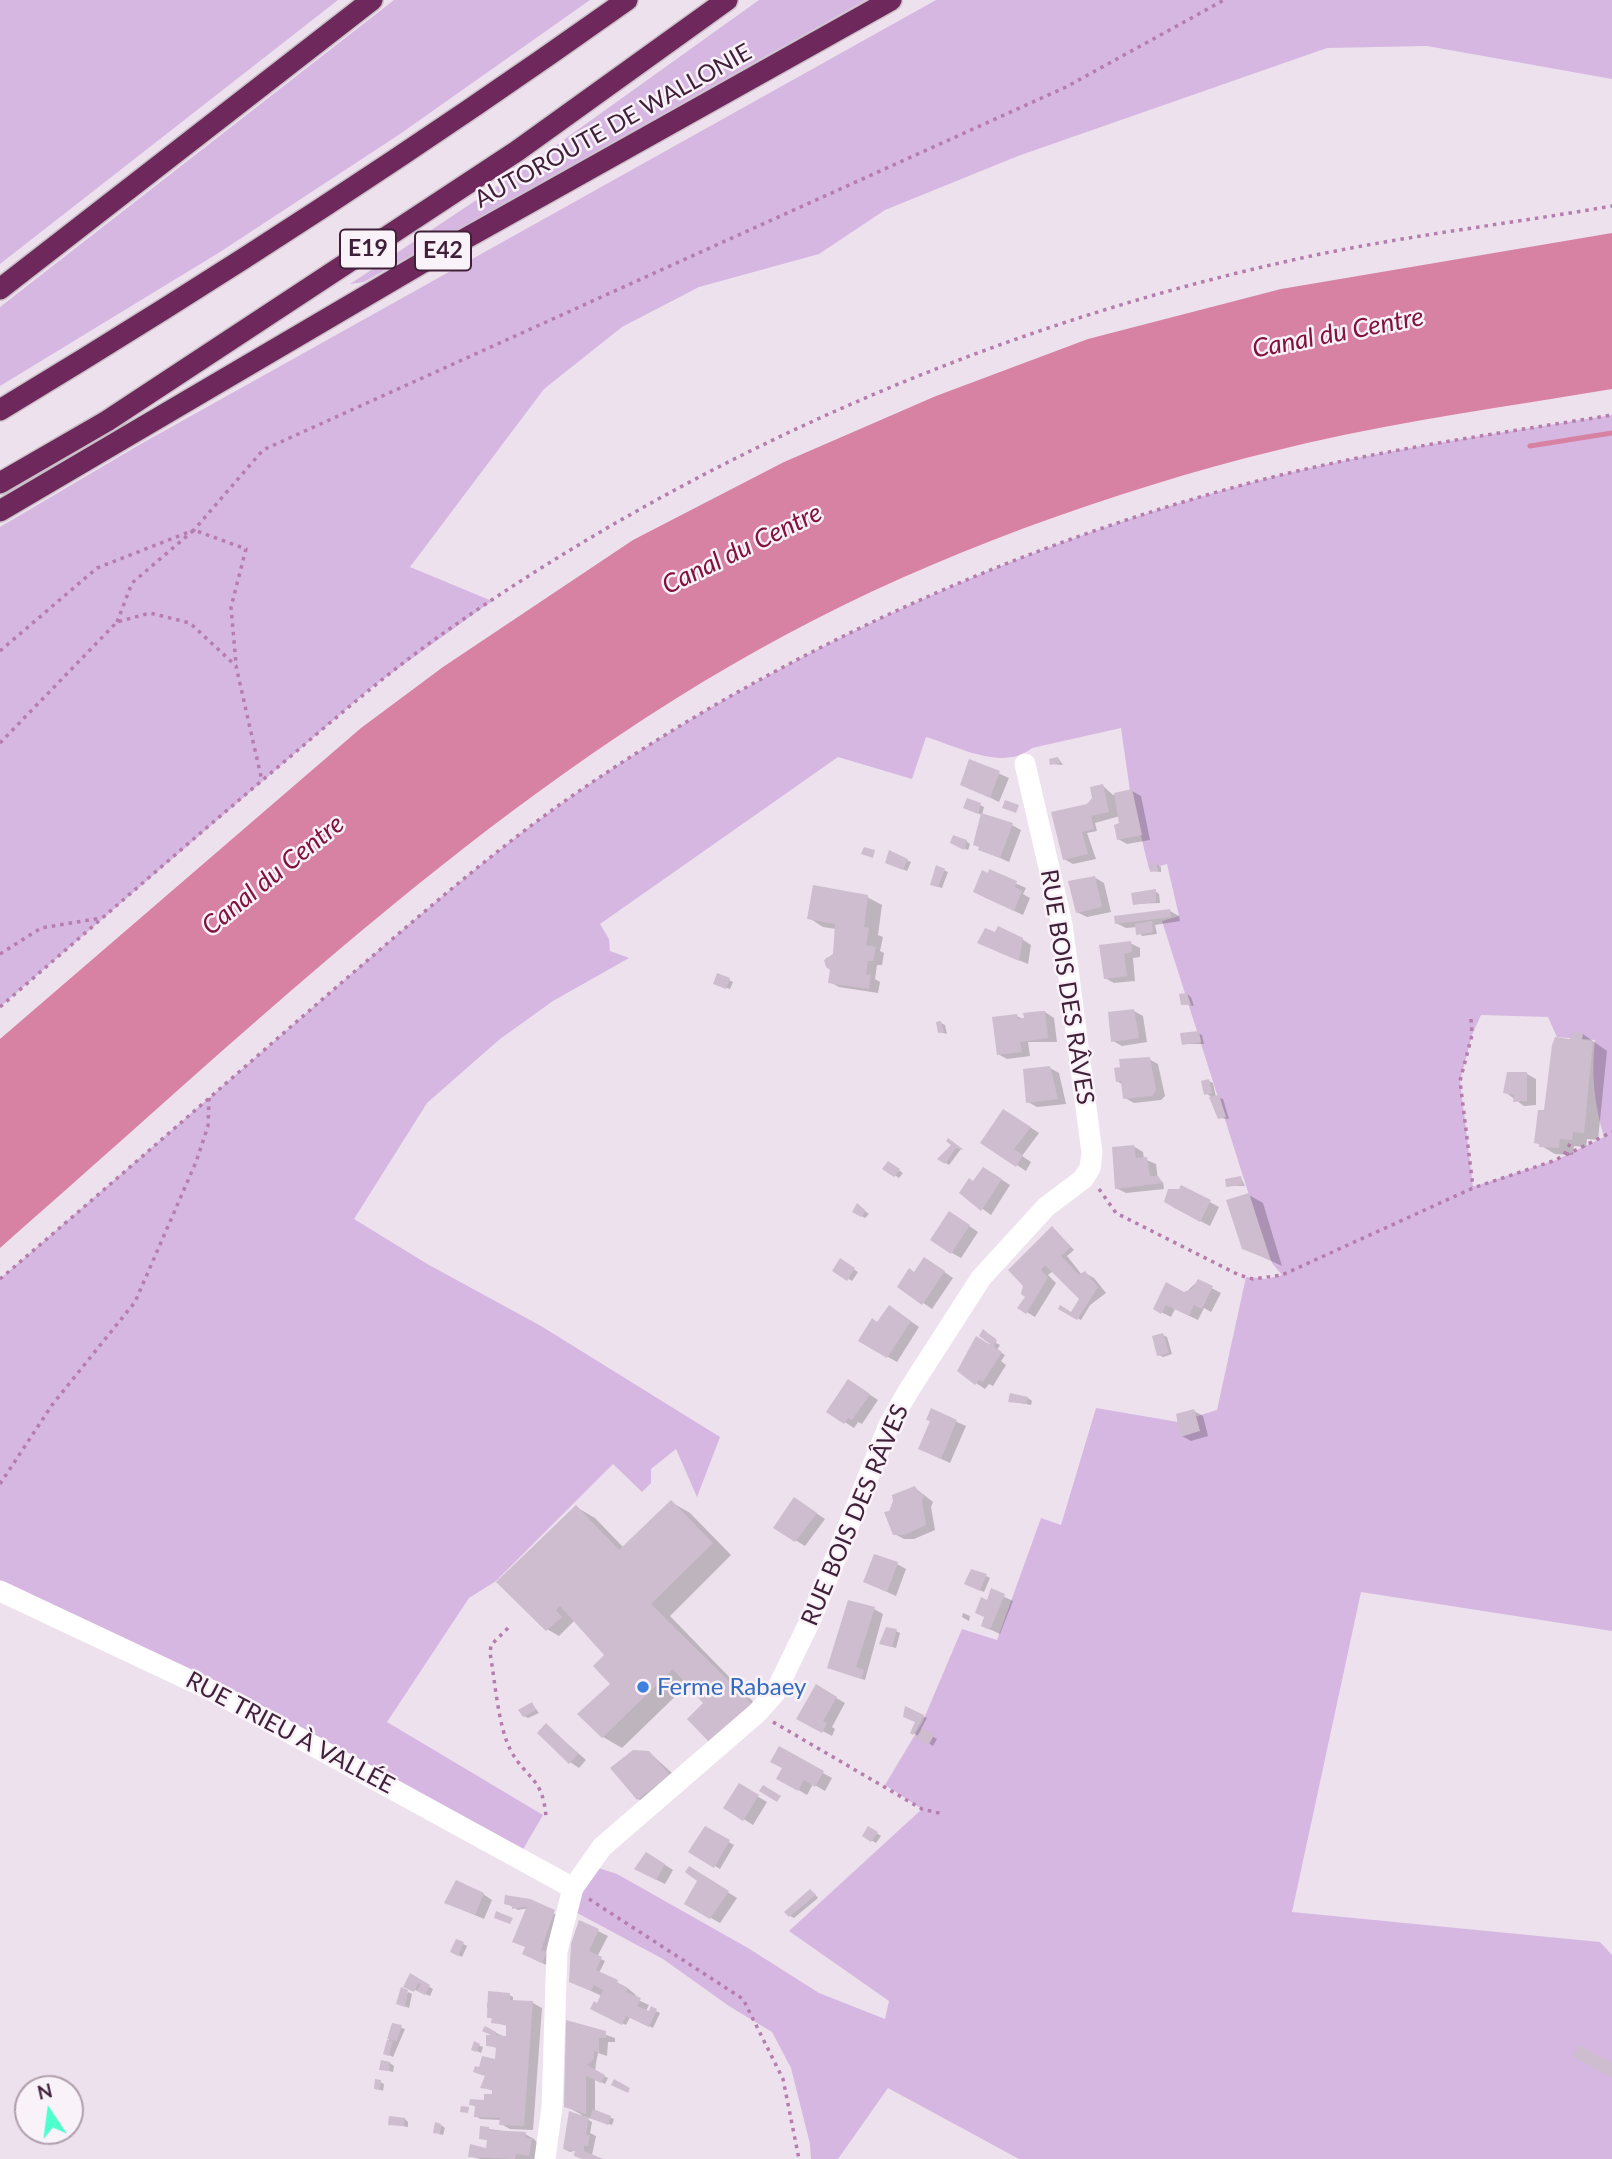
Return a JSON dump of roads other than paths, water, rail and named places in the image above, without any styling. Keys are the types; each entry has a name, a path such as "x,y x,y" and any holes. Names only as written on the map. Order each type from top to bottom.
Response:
{"highway":[{"path":"0,289 372,0"},
{"name":"E19","path":"0,411 284,235 485,101 627,0"},
{"name":"E19","path":"0,483 107,421 517,151 727,0"},
{"name":"AUTOROUTE DE WALLONIE","path":"0,511 427,260 891,0"}],"street":[{"name":"RUE BOIS DES RÂVES","path":"545,2159 552,2107 557,1951 573,1888 602,1847 757,1713 775,1693 811,1619 859,1497 907,1393 981,1278 1046,1207 1083,1179 1090,1168 1092,1153 1062,923 1025,765"},
{"name":"RUE TRIEU À VALLÉE","path":"0,1591 217,1693 573,1888"}],"water":[{"name":"Canal du Centre","path":"1612,233 1612,389 1345,435 1182,476 1118,495 993,540 931,565 814,620 701,683 594,753 490,828 389,908 290,992 0,1248 0,1039 361,728 443,667 633,540 784,462 936,396 1088,339 1281,289"}],"waterway":[{"path":"1530,446 1612,433"}],"place":[{"name":"Ferme Rabaey","path":"643,1687"}]}
